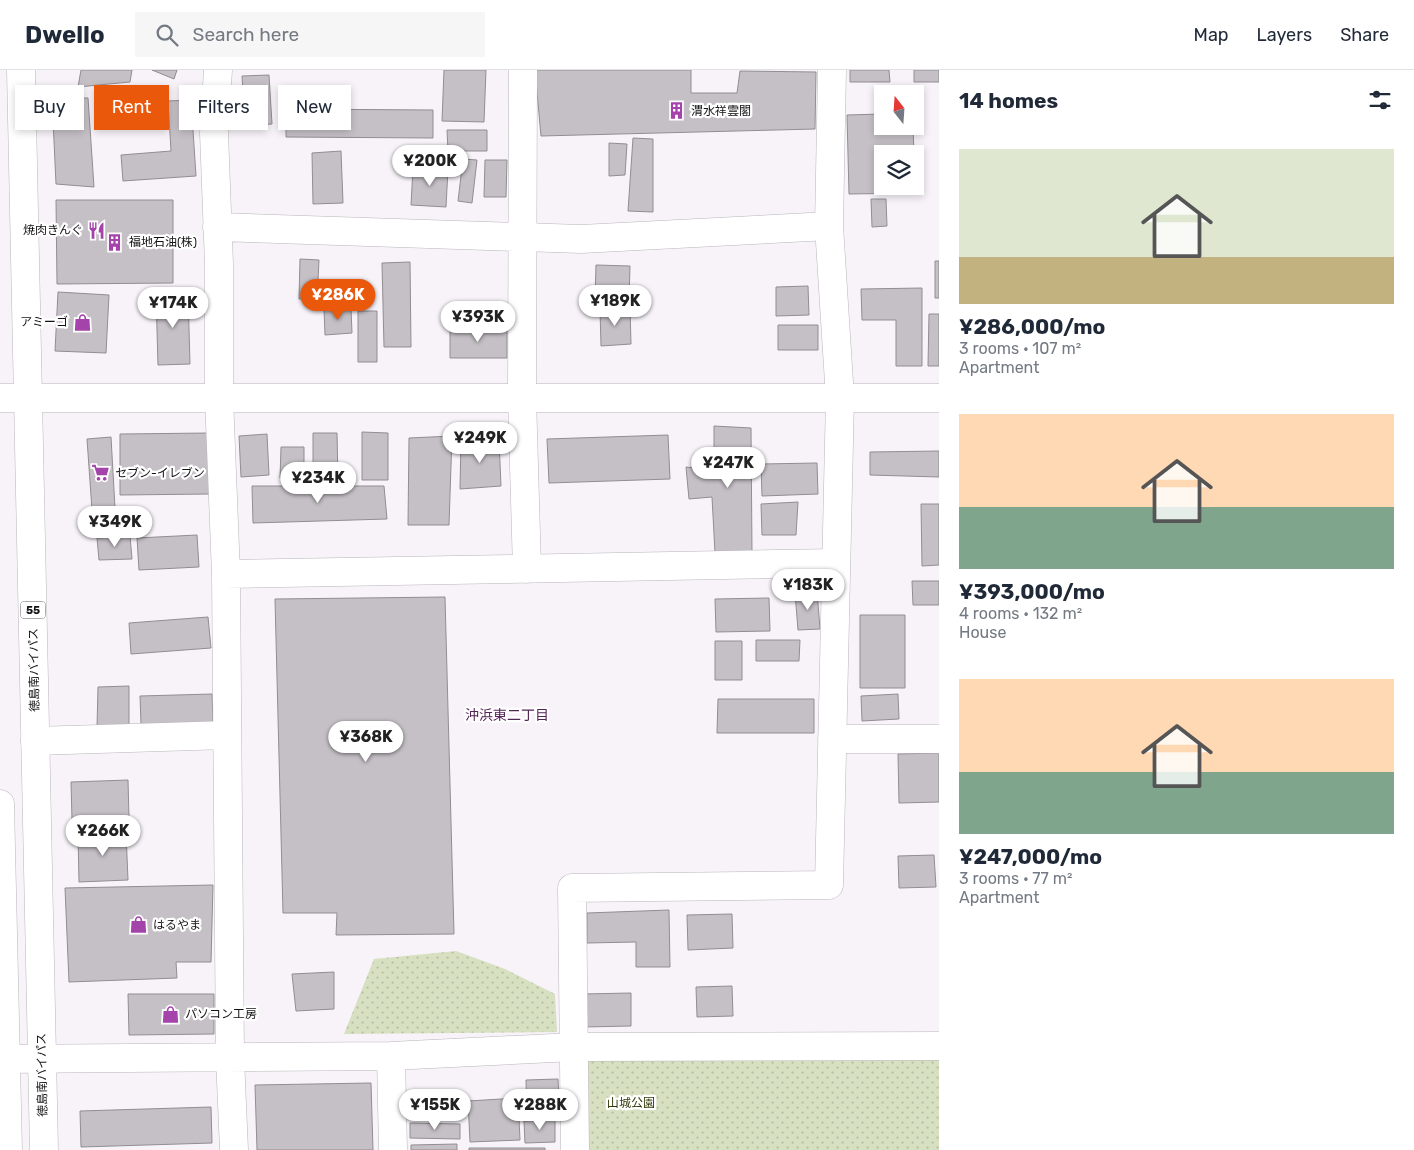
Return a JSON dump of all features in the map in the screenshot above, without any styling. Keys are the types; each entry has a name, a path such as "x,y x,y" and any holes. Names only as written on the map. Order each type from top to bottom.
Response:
{"main road":[{"name":"徳島南バイパス","path":"21,70 44,1150"},
{"path":"218,70 214,133 219,397 226,574 230,1058 234,1150"},
{"path":"523,70 522,398 526,569"},
{"path":"575,1150 572,888 829,885 840,398 829,226 832,70"},
{"path":"217,228 581,239 829,226"},
{"path":"0,398 939,398"},
{"path":"226,574 836,563"},
{"path":"35,741 227,735"},
{"path":"832,740 939,739"},
{"path":"0,804 3,1059 8,1150"},
{"path":"3,1059 391,1056 573,1047 939,1046"},
{"path":"391,1056 393,1150"}],"green space":[{"path":"456,951 505,969 555,994 557,1032 344,1034 374,959"},
{"name":"山城公園","path":"939,1055 939,1150 583,1150 580,1057"}],"building":[{"path":"81,70 132,70 130,82 84,86 78,85"},
{"path":"152,70 177,70 174,79"},
{"path":"444,70 486,70 484,122 442,121"},
{"name":"渭水祥雲閣","path":"535,70 691,70 691,93 737,93 740,71 816,72 815,129 541,136"},
{"path":"850,70 889,70 890,82 850,82"},
{"path":"914,70 939,70 939,82 914,82"},
{"path":"269,75 272,124 268,124 268,85 243,85 242,76"},
{"path":"84,98 88,98 94,187 56,184 53,130 84,130"},
{"path":"169,101 179,101 179,130 193,130 196,176 123,181 121,155 171,151"},
{"path":"351,109 433,110 433,138 286,137 286,130 351,130"},
{"path":"874,114 874,135 913,135 914,145 874,145 874,194 849,194 847,115"},
{"path":"447,130 487,130 487,151 448,151"},
{"path":"633,138 653,139 653,212 628,211"},
{"path":"609,143 627,144 625,175 609,176"},
{"path":"341,151 343,203 313,204 312,153"},
{"path":"463,159 477,160 472,203 458,201"},
{"path":"485,160 507,160 506,197 484,197"},
{"path":"413,168 448,169 446,207 411,205"},
{"path":"871,199 886,199 887,226 872,227"},
{"name":"福地石油(株)","path":"56,200 173,200 173,283 57,284"},
{"path":"300,259 319,260 317,299 299,299"},
{"path":"935,261 939,261 939,298 935,298"},
{"path":"410,262 411,347 384,347 382,263"},
{"path":"596,265 630,266 629,299 595,299"},
{"path":"808,286 809,315 776,316 776,287"},
{"path":"922,288 922,366 896,366 896,320 862,320 861,289"},
{"path":"58,292 109,295 106,353 55,351"},
{"path":"188,293 190,364 158,365 156,295"},
{"path":"351,308 352,333 325,335 324,309"},
{"path":"630,308 631,344 601,346 600,310"},
{"path":"358,311 377,311 377,362 358,362"},
{"path":"929,314 939,314 939,366 928,366"},
{"path":"778,325 818,325 818,350 778,350"},
{"path":"450,328 507,328 507,358 450,358"},
{"path":"714,426 751,428 752,554 715,553 712,497 689,499 686,467 714,470"},
{"path":"362,432 388,433 388,480 362,480"},
{"path":"209,433 210,494 120,495 120,434"},
{"path":"313,433 337,433 338,480 313,480"},
{"path":"267,434 269,475 241,477 239,436"},
{"path":"668,435 670,479 549,483 547,439"},
{"path":"452,436 449,525 408,525 409,438"},
{"name":"セブン-イレブン","path":"111,437 115,508 92,510 87,439"},
{"path":"499,440 501,486 460,489 461,441"},
{"path":"281,447 304,447 304,479 280,478"},
{"path":"939,451 939,477 870,475 870,452"},
{"path":"817,463 818,494 762,496 761,464"},
{"path":"252,486 384,486 387,519 253,523"},
{"path":"798,502 796,535 762,535 761,504"},
{"path":"921,504 939,504 939,565 922,566"},
{"path":"197,535 199,567 139,570 137,538"},
{"path":"130,536 132,559 99,560 97,538"},
{"path":"912,581 939,581 939,605 913,605"},
{"path":"817,591 820,629 798,630 795,593"},
{"path":"445,597 454,934 336,935 337,913 283,913 275,599"},
{"path":"769,598 770,631 716,632 715,599"},
{"path":"860,615 905,615 905,688 860,688"},
{"path":"208,617 211,648 131,654 129,623"},
{"path":"756,640 800,640 799,661 756,661"},
{"path":"715,641 742,641 742,680 715,680"},
{"path":"129,686 129,727 97,727 98,687"},
{"path":"212,694 213,723 141,724 140,696"},
{"path":"898,694 899,719 862,721 861,696"},
{"path":"718,699 814,699 814,733 717,733"},
{"path":"939,753 939,802 899,803 898,754"},
{"path":"128,780 129,818 72,820 71,782"},
{"path":"126,832 128,880 79,882 78,834"},
{"path":"934,855 936,887 899,888 898,856"},
{"name":"はるやま","path":"213,885 211,962 176,962 177,978 69,982 65,888"},
{"path":"669,910 670,967 636,967 636,942 587,943 587,913"},
{"path":"732,914 733,948 688,950 687,915"},
{"path":"334,972 334,1009 296,1011 292,974"},
{"path":"732,986 733,1016 697,1017 696,987"},
{"path":"631,993 631,1026 584,1027 583,994"},
{"name":"パソコン工房","path":"128,994 214,994 214,1034 129,1035"},
{"path":"558,1079 559,1100 548,1100 549,1119 527,1119 526,1080"},
{"path":"371,1083 373,1150 257,1150 255,1085"},
{"path":"518,1098 520,1140 470,1142 468,1101"},
{"path":"211,1107 212,1143 81,1147 80,1111"},
{"path":"555,1120 555,1142 525,1143 524,1121"},
{"path":"410,1123 460,1124 460,1139 410,1138"},
{"path":"457,1144 457,1150 411,1150 411,1145"},
{"path":"469,1148 545,1148 545,1150 469,1150"}],"place":[{"name":"渭水祥雲閣","path":"677,111"},
{"name":"焼肉きんぐ","path":"97,230"},
{"name":"福地石油(株)","path":"115,242"},
{"name":"アミーゴ","path":"82,322"},
{"name":"セブン-イレブン","path":"101,473"},
{"name":"はるやま","path":"139,925"},
{"name":"パソコン工房","path":"171,1014"}],"district":[{"name":"沖浜東二丁目","path":"507,715"}]}
